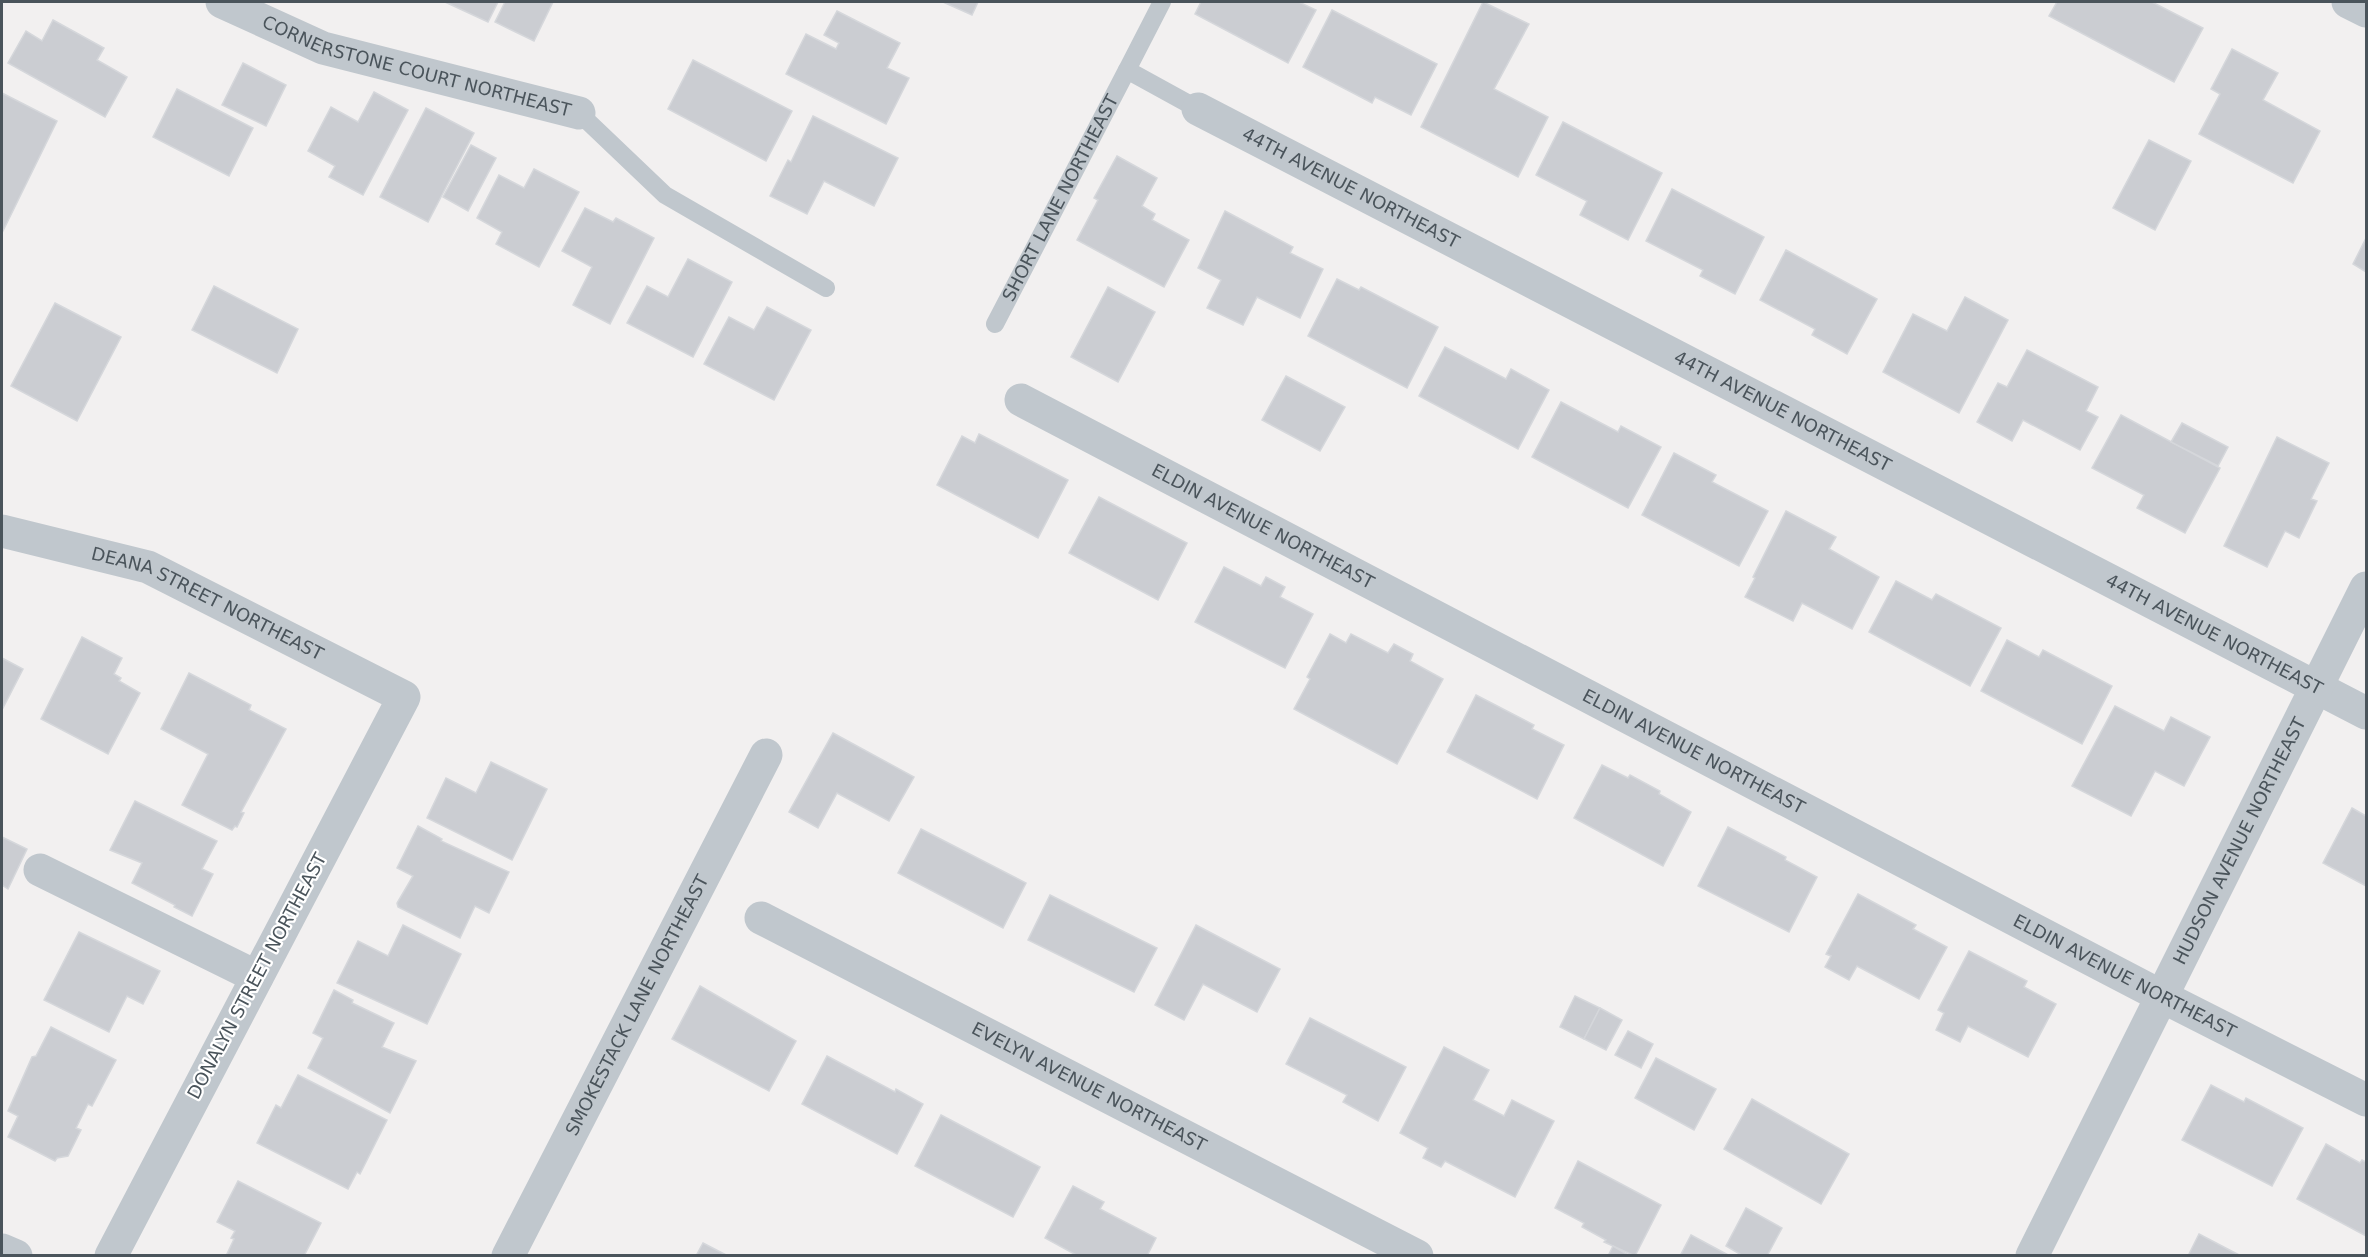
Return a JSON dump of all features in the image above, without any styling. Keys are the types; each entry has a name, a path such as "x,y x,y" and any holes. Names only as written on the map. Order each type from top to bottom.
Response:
{"street":[{"name":"CORNERSTONE COURT NORTHEAST","path":"222,2 323,48 579,113"},
{"path":"2348,2 2367,11"},
{"name":"44TH AVENUE NORTHEAST","path":"1198,109 2367,713"},
{"name":"ELDIN AVENUE NORTHEAST","path":"1021,400 2163,997 2367,1100"},
{"name":"DEANA STREET NORTHEAST","path":"2,531 148,567 404,697"},
{"name":"HUDSON AVENUE NORTHEAST","path":"2032,1256 2367,588"},
{"name":"DONALYN STREET NORTHEAST","path":"111,1256 404,697"},
{"name":"SMOKESTACK LANE NORTHEAST","path":"508,1256 766,755"},
{"path":"40,870 256,977"},
{"name":"EVELYN AVENUE NORTHEAST","path":"761,918 1417,1256"},
{"path":"2,1250 16,1256"}],"lane":[{"name":"SHORT LANE NORTHEAST","path":"994,324 1162,2"},
{"path":"1127,70 1198,109"},
{"path":"579,113 665,195 826,288"}],"building":[{"path":"445,2 498,2 488,22"},
{"path":"505,2 553,2 534,41 495,22"},
{"path":"943,2 978,2 972,15"},
{"path":"1201,2 1299,2 1316,10 1288,63 1195,14"},
{"path":"1483,2 1529,24 1494,89 1548,117 1518,177 1421,127"},
{"path":"2057,2 2152,2 2203,28 2174,82 2049,16"},
{"path":"1332,10 1437,64 1411,115 1375,97 1372,103 1303,67"},
{"path":"837,11 900,43 887,68 909,78 886,124 786,74 806,34 836,49 839,43 824,35"},
{"path":"53,20 104,48 97,60 127,77 105,117 8,63 26,31 42,41"},
{"path":"2232,49 2278,73 2263,100 2320,131 2293,183 2199,134 2220,94 2211,89"},
{"path":"693,60 792,111 766,161 668,109"},
{"path":"243,63 286,85 266,126 222,105"},
{"path":"177,89 253,128 229,176 153,137"},
{"path":"374,92 408,110 363,195 329,177 335,166 308,151 331,107 358,122"},
{"path":"2,93 57,121 2,233"},
{"path":"426,108 474,133 428,222 380,197"},
{"path":"813,116 898,158 874,206 824,181 807,214 770,196 788,160 791,162"},
{"path":"1563,122 1662,173 1628,240 1580,215 1587,201 1536,175"},
{"path":"2149,140 2191,161 2155,230 2113,208"},
{"path":"471,145 496,158 468,211 443,197"},
{"path":"1117,156 1157,178 1142,206 1155,214 1152,220 1189,240 1164,287 1077,240 1098,200 1094,198"},
{"path":"534,169 579,192 539,267 496,244 502,232 477,218 499,175 524,188"},
{"path":"1672,189 1764,237 1735,294 1700,276 1703,270 1646,241"},
{"path":"585,208 613,222 616,218 654,238 610,324 573,305 592,267 562,251"},
{"path":"1225,211 1293,247 1290,253 1323,269 1300,318 1257,297 1243,325 1207,308 1221,280 1198,268"},
{"path":"2366,238 2366,272 2353,264"},
{"path":"1786,250 1877,299 1847,354 1812,335 1815,329 1760,300"},
{"path":"688,259 732,282 693,357 627,323 647,286 668,297"},
{"path":"1337,279 1359,290 1361,287 1438,327 1407,388 1308,336"},
{"path":"214,286 298,329 277,373 192,330"},
{"path":"1108,287 1155,312 1118,382 1071,357"},
{"path":"1965,297 2008,320 1959,413 1883,372 1913,314 1947,331"},
{"path":"55,303 121,337 77,421 11,386"},
{"path":"767,307 811,330 774,400 704,364 729,317 754,330"},
{"path":"1445,347 1506,379 1511,369 1549,390 1518,449 1419,396"},
{"path":"2027,350 2098,387 2086,411 2098,417 2080,450 2023,420 2012,441 1977,422 1998,383 2007,387"},
{"path":"1286,376 1345,407 1320,451 1262,420"},
{"path":"1561,402 1618,432 1621,426 1661,447 1628,508 1532,457"},
{"path":"2121,415 2220,468 2185,533 2137,508 2144,495 2092,468"},
{"path":"2182,423 2228,447 2218,466 2171,442"},
{"path":"979,434 1068,480 1038,538 937,485 962,436 975,443"},
{"path":"2277,437 2329,463 2311,499 2317,501 2299,538 2285,531 2267,567 2224,546"},
{"path":"1674,453 1716,475 1712,482 1768,511 1739,566 1642,515"},
{"path":"1099,497 1187,543 1158,600 1069,553"},
{"path":"1786,511 1836,537 1829,549 1879,577 1852,629 1802,603 1793,621 1745,597"},
{"path":"1224,567 1261,586 1266,577 1285,587 1280,597 1313,614 1285,668 1195,622"},
{"path":"1896,581 1932,600 1936,594 2001,628 1970,686 1869,632"},
{"path":"1330,634 1346,643 1351,634 1388,653 1394,644 1413,654 1410,661 1443,679 1397,764 1294,709 1310,679 1307,677"},
{"path":"82,637 122,658 114,674 121,678 119,681 140,693 108,754 41,719"},
{"path":"2007,640 2039,657 2043,650 2112,686 2082,744 1981,691"},
{"path":"2,658 23,669 2,710"},
{"path":"189,673 251,705 249,710 286,729 241,812 244,813 237,827 235,826 232,830 182,805 208,754 161,729"},
{"path":"1476,695 1534,725 1532,729 1564,745 1537,799 1447,752"},
{"path":"2115,706 2164,731 2171,717 2210,737 2184,786 2155,771 2131,816 2072,786"},
{"path":"833,733 914,777 889,821 837,793 818,828 789,812"},
{"path":"491,762 547,789 512,860 427,818 446,778 476,793"},
{"path":"1602,765 1628,778 1630,775 1660,791 1659,794 1691,812 1663,866 1574,818"},
{"path":"135,801 217,841 202,869 213,874 192,916 132,883 142,863 110,850"},
{"path":"2352,808 2366,816 2366,886 2323,863"},
{"path":"418,826 442,839 441,841 509,872 489,913 475,906 460,938 398,907 397,903 413,876 397,868"},
{"path":"1728,827 1786,857 1785,860 1817,877 1789,932 1698,886"},
{"path":"921,829 1026,883 1003,928 898,873"},
{"path":"2,837 27,849 8,889 2,885"},
{"path":"1858,894 1916,925 1913,929 1947,947 1919,999 1857,966 1849,980 1825,967 1831,956 1826,954"},
{"path":"1050,895 1157,948 1134,992 1028,940"},
{"path":"403,925 461,954 427,1024 337,983 358,941 388,956"},
{"path":"1196,925 1280,969 1257,1012 1203,984 1184,1020 1155,1005"},
{"path":"79,932 160,971 143,1004 127,996 109,1032 44,1000"},
{"path":"1969,951 2027,981 2024,987 2056,1004 2028,1057 1968,1026 1960,1042 1936,1030 1944,1013 1938,1010"},
{"path":"700,986 796,1041 769,1091 672,1039"},
{"path":"334,990 353,1000 352,1003 394,1023 382,1047 416,1061 390,1113 308,1068 323,1038 313,1033"},
{"path":"1575,996 1600,1008 1584,1039 1560,1027"},
{"path":"1600,1008 1622,1020 1606,1050 1584,1039"},
{"path":"1310,1018 1406,1067 1378,1121 1343,1102 1347,1095 1286,1064"},
{"path":"51,1027 116,1060 92,1106 88,1104 76,1128 81,1130 68,1156 57,1158 55,1161 8,1137 18,1116 8,1111 32,1057 36,1056"},
{"path":"1628,1031 1653,1044 1641,1068 1615,1055"},
{"path":"1444,1047 1489,1070 1473,1100 1504,1116 1512,1100 1554,1121 1515,1197 1445,1161 1441,1167 1423,1158 1428,1148 1400,1133"},
{"path":"827,1056 923,1104 897,1154 802,1104"},
{"path":"1656,1058 1716,1089 1694,1130 1635,1098"},
{"path":"298,1075 387,1120 360,1174 357,1172 348,1189 257,1143 276,1105 281,1108"},
{"path":"2211,1085 2244,1102 2246,1098 2303,1128 2272,1186 2182,1140"},
{"path":"1752,1099 1849,1154 1821,1204 1724,1149"},
{"path":"941,1115 1040,1167 1013,1217 915,1166"},
{"path":"2326,1144 2360,1163 2362,1160 2366,1162 2366,1236 2297,1199"},
{"path":"1578,1161 1661,1205 1635,1256 1604,1242 1606,1240 1582,1227 1584,1223 1555,1208"},
{"path":"238,1181 321,1223 304,1256 226,1256 235,1231 217,1222"},
{"path":"1073,1186 1104,1202 1100,1209 1156,1238 1147,1256 1078,1256 1045,1238"},
{"path":"1746,1208 1782,1228 1767,1256 1743,1256 1726,1246"},
{"path":"2199,1234 2241,1256 2188,1256"},
{"path":"1691,1235 1730,1256 1680,1256"},
{"path":"703,1243 728,1256 696,1256"},
{"path":"1613,1246 1630,1256 1608,1256"}]}
